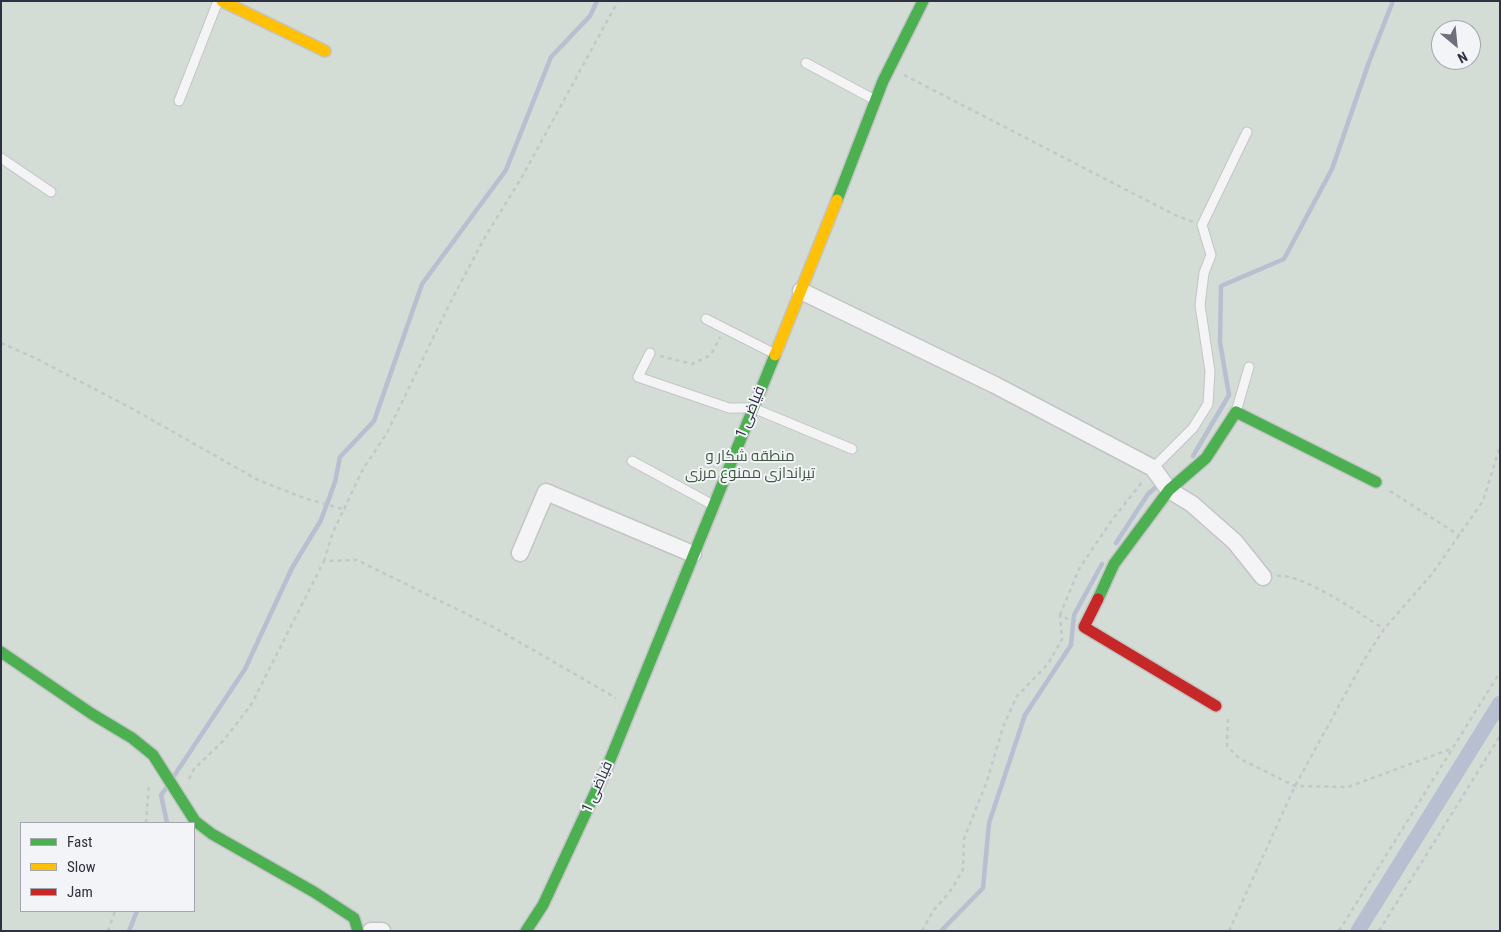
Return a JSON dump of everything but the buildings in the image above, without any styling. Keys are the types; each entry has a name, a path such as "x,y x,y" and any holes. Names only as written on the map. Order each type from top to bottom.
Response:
{"street":[{"path":"220,1 325,50"},
{"name":"فیاضی 1","path":"526,931 543,906 608,765 801,291 876,100 923,1"},
{"path":"801,291 995,385 1162,480 1235,542 1262,578"},
{"path":"1216,706 1177,685 1125,648 1084,627 1114,564 1162,480 1206,458 1236,412 1376,482"},
{"path":"520,553 546,492 693,554"},
{"path":"1,652 92,714 132,738 153,755 195,821 212,834 354,918 358,931"},
{"path":"371,931 382,931"}],"lane":[{"path":"179,101 220,1"},
{"path":"806,63 876,100"},
{"path":"1162,480 1208,404 1210,371 1200,305 1204,273 1211,255 1202,225 1247,132"},
{"path":"1,158 51,192"},
{"path":"706,320 775,354"},
{"path":"650,353 638,377 729,408 753,408 852,448"},
{"path":"1236,412 1249,367"},
{"path":"632,461 713,505"}],"path":[{"path":"177,791 194,770 223,741 252,705 324,561 333,532 346,510 363,469 387,434 467,270 522,177 618,1"},
{"path":"890,68 1175,215 1202,225"},
{"path":"650,353 692,364 711,355 724,329"},
{"path":"1,343 35,358 131,408 258,480 346,510"},
{"path":"1229,931 1295,786 1364,660 1384,629 1432,574 1483,501 1500,446"},
{"path":"922,931 933,910 949,893 963,870 964,838 987,781 1003,727 1017,696 1048,664 1062,639 1060,615 1079,569 1112,520 1162,480"},
{"path":"1376,482 1460,536"},
{"path":"324,561 356,560 372,567 495,628 631,707"},
{"path":"1262,578 1286,575 1307,584 1384,629"},
{"path":"1060,615 1067,618"},
{"path":"1339,931 1500,672"},
{"path":"1216,706 1228,711 1228,746 1240,759 1295,786 1348,787 1453,749"},
{"path":"1379,931 1500,736"},
{"path":"146,822 149,784 162,768"},
{"path":"108,931 115,912"}],"green space":[{"name":"منطقه شکار و تیراندازی ممنوع مرزی","path":"1,1 1500,1 1500,931 1,931"}],"waterway":[{"path":"174,776 245,669 292,568 321,520 335,482 340,457 374,421 422,284 506,170 551,57 590,16 597,1"},
{"path":"1193,456 1229,395 1220,342 1221,286 1284,259 1332,169 1369,62 1393,1"},
{"path":"1116,543 1148,494 1161,483"},
{"path":"941,931 983,888 989,823 1025,715 1071,645 1074,615 1102,564"},
{"path":"1358,931 1500,703"},
{"path":"167,787 161,795 167,822"},
{"path":"129,931 137,912"}],"traffic: fast":[{"path":"837,200 883,81 923,1"},
{"path":"526,931 543,905 608,765 775,355"},
{"path":"1098,599 1114,564 1169,490 1206,458 1236,412 1376,482"},
{"path":"1,652 92,714 132,738 153,755 195,821 212,834 314,892 354,918 358,931"}],"traffic: slow":[{"path":"222,1 325,51"},
{"path":"775,355 837,200"}],"traffic: jam":[{"path":"1098,599 1084,627 1216,706"}]}
